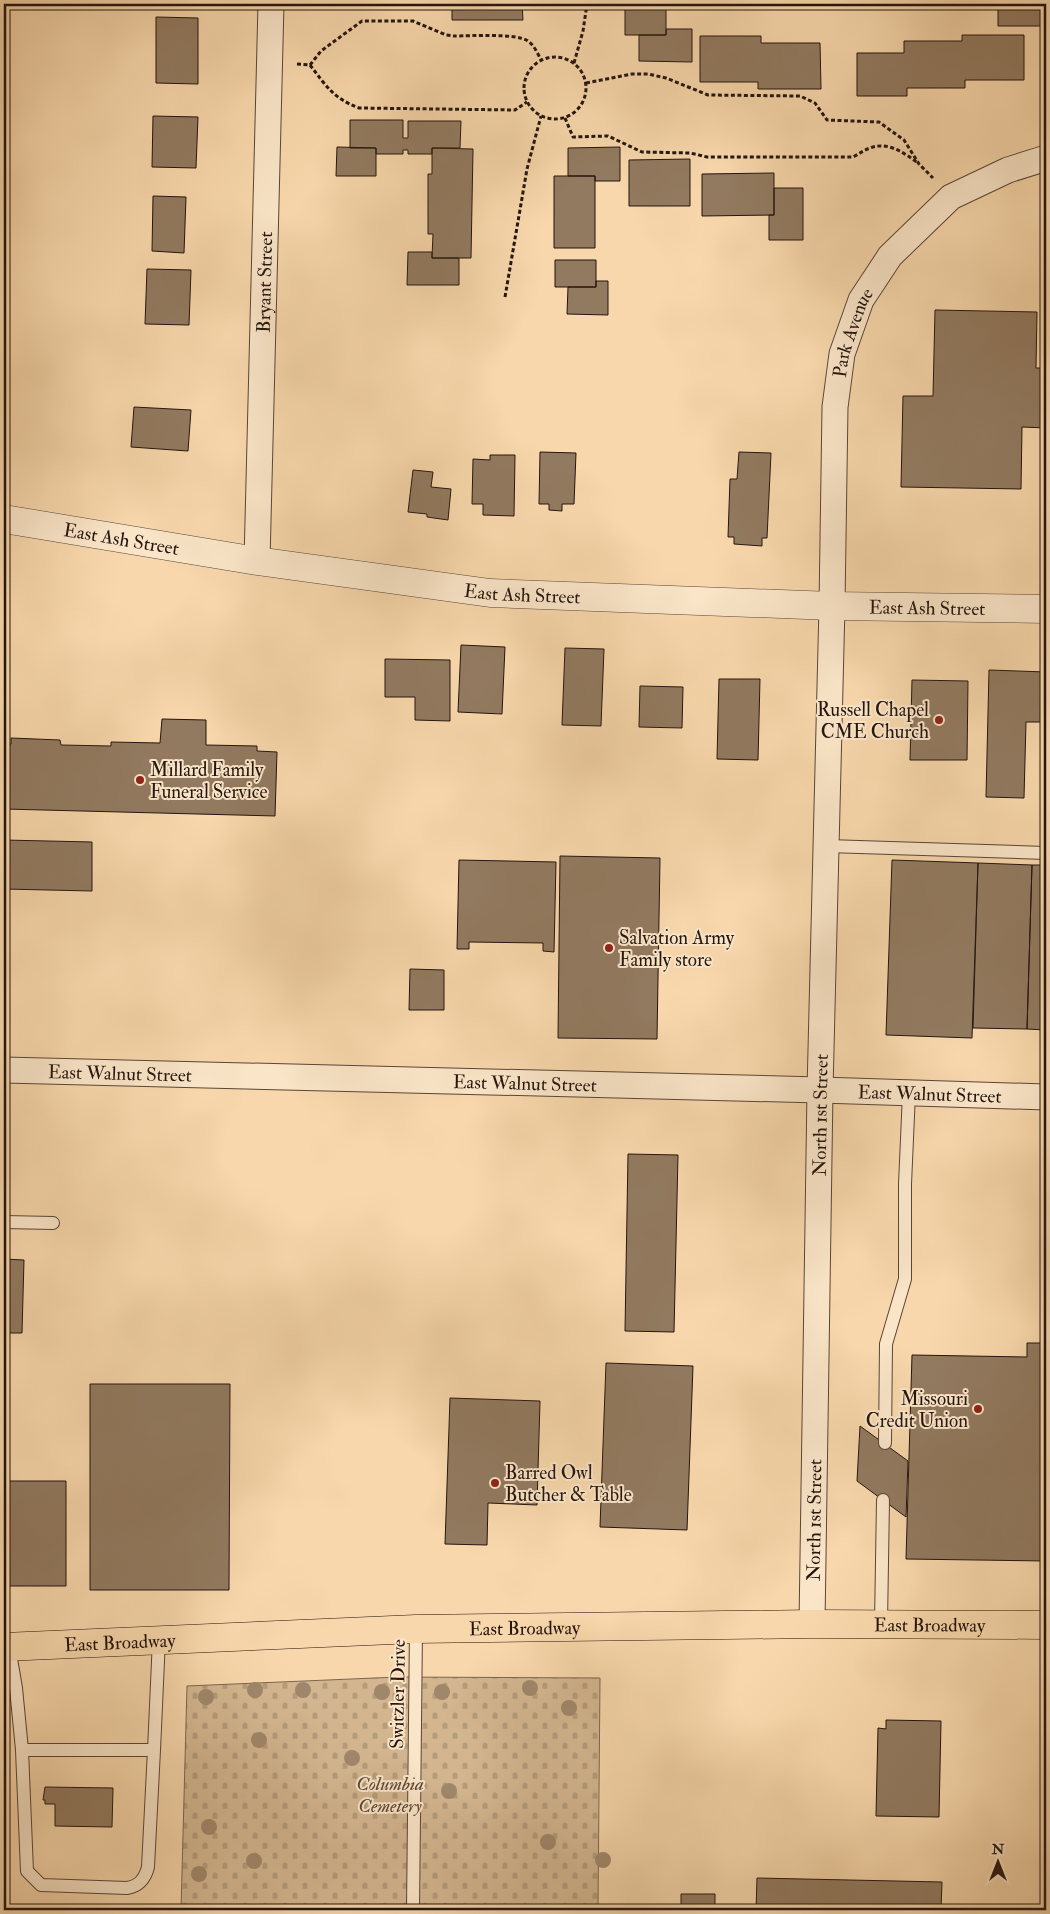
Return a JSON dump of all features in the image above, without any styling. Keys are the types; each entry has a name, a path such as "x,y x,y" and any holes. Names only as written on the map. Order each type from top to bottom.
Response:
{"main road":[{"name":"East Broadway","path":"6,1647 416,1629 812,1624 1046,1625"}],"street":[{"name":"Bryant Street","path":"257,561 271,4"},
{"name":"Park Avenue","path":"832,606 835,407 842,354 861,300 890,256 951,197 1008,170 1046,158"},
{"name":"East Ash Street","path":"4,519 257,561 490,593 832,606 1046,609"},
{"name":"North 1st Street","path":"812,1624 820,1090 832,606"},
{"name":"East Walnut Street","path":"4,1070 1046,1097"}],"lane":[{"path":"827,846 1046,853"},
{"path":"884,1443 886,1344 905,1279 905,1184 909,1093"},
{"path":"4,1222 53,1223"},
{"path":"882,1624 883,1500"},
{"name":"Switzler Drive","path":"413,1910 416,1629"},
{"path":"6,1647 16,1688 22,1750 27,1871 42,1884 127,1888 141,1882 148,1867 159,1639"},
{"path":"22,1750 154,1750"}],"path":[{"path":"574,63 583,31 587,4"},
{"path":"310,65 321,51 362,21 413,21 446,35 454,36 517,37 528,41 536,50 541,60"},
{"path":"558,57 574,63 584,75 586,83 586,92 580,108 565,118 548,119 541,116 527,102 524,93 524,83 527,74 541,60 558,57"},
{"path":"269,62 310,65 332,93 344,102 359,108 515,110 527,102"},
{"path":"586,83 632,74 648,74 666,78 708,95 800,96 815,103 827,120 879,122 904,140 919,164"},
{"path":"504,297 527,169 541,116"},
{"path":"565,118 573,137 608,136 642,152 690,153 707,157 853,157 871,148 882,146 892,148 904,153 919,164 951,197"}],"green space":[{"name":"Columbia Cemetery","path":"398,1677 600,1678 598,1910 181,1910 187,1686"}],"building":[{"path":"368,4 439,4 439,6 368,6"},
{"path":"452,4 522,4 523,20 452,20"},
{"path":"522,4 551,4 551,6 522,6"},
{"path":"998,4 1041,4 1041,26 998,26"},
{"path":"625,8 666,8 666,35 625,35"},
{"path":"156,17 198,18 198,84 156,83"},
{"path":"666,29 692,29 692,62 639,61 639,35 666,35"},
{"path":"962,35 1024,35 1024,80 965,80 965,88 907,88 907,96 857,96 857,53 904,53 904,41 962,41"},
{"path":"700,36 761,36 761,43 820,43 821,89 758,89 758,82 700,82"},
{"path":"153,116 198,117 196,168 152,167"},
{"path":"350,120 403,120 403,138 408,138 408,121 461,121 460,148 432,148 432,154 408,154 408,150 403,150 403,154 376,154 376,148 350,148"},
{"path":"337,147 376,148 376,176 336,176"},
{"path":"620,147 620,181 595,181 595,176 568,176 568,148"},
{"path":"432,148 473,149 471,258 432,258 433,234 428,234 428,174 432,174"},
{"path":"690,159 690,206 629,206 629,160"},
{"path":"774,173 774,215 702,216 702,174"},
{"path":"554,176 595,176 595,248 554,248"},
{"path":"774,188 803,188 803,240 769,240 769,215 774,215"},
{"path":"153,196 186,197 184,253 152,251"},
{"path":"408,252 432,252 432,258 459,258 459,285 407,285"},
{"path":"555,260 596,260 596,287 555,287"},
{"path":"147,269 191,270 189,325 145,324"},
{"path":"596,281 608,281 608,315 567,314 568,287 596,287"},
{"path":"935,310 1037,312 1036,368 1046,368 1046,428 1022,427 1021,489 901,487 903,396 933,396"},
{"path":"134,407 191,410 188,451 131,447"},
{"path":"540,452 576,453 574,504 562,504 562,511 549,510 549,504 539,504"},
{"path":"739,452 771,453 767,538 762,538 762,546 734,544 734,537 728,537 730,479 737,479"},
{"path":"490,455 515,455 514,516 483,515 483,504 472,504 473,459 490,460"},
{"path":"413,470 433,472 431,487 451,489 448,520 427,517 427,514 408,512"},
{"path":"461,645 505,647 502,714 458,712"},
{"path":"565,648 604,649 601,726 562,725"},
{"path":"385,659 450,660 450,721 415,720 415,697 385,697"},
{"path":"989,670 1046,672 1046,722 1026,722 1024,798 986,797"},
{"path":"719,679 760,679 758,760 717,759"},
{"name":"Russell Chapel CME Church","path":"912,680 968,681 967,760 910,760"},
{"path":"640,686 683,687 682,728 639,727"},
{"name":"Millard Family Funeral Service","path":"162,719 206,720 206,745 257,746 257,751 277,752 275,816 4,809 6,744 11,744 11,738 60,740 61,745 111,746 111,742 160,743"},
{"path":"4,840 92,842 92,891 4,889"},
{"name":"Salvation Army Family store","path":"560,856 660,858 657,1039 558,1038"},
{"path":"459,860 556,862 554,952 543,951 543,943 469,942 469,949 457,949"},
{"path":"892,860 978,863 972,1038 886,1035"},
{"path":"978,863 1032,865 1027,1029 973,1028"},
{"path":"1032,865 1046,865 1046,1030 1027,1029"},
{"path":"410,969 444,970 444,1010 409,1010"},
{"path":"628,1154 678,1155 674,1332 625,1331"},
{"path":"4,1259 24,1260 22,1333 4,1333"},
{"name":"Missouri Credit Union","path":"1027,1343 1046,1343 1046,1561 906,1559 912,1355 1027,1357"},
{"path":"606,1363 693,1366 687,1530 600,1527"},
{"path":"90,1384 230,1384 229,1590 90,1590"},
{"path":"450,1398 540,1401 537,1505 488,1503 487,1545 445,1544"},
{"path":"860,1426 908,1461 906,1517 857,1481"},
{"path":"4,1481 66,1481 66,1586 4,1586"},
{"path":"886,1720 941,1721 939,1817 876,1816 878,1728 886,1729"},
{"path":"45,1787 113,1788 112,1827 55,1826 55,1804 45,1804 45,1800 43,1800"},
{"path":"757,1878 942,1882 941,1910 756,1910"},
{"path":"681,1894 715,1894 715,1910 681,1910"}],"place":[{"name":"Russell Chapel CME Church","path":"939,720"},
{"name":"Millard Family Funeral Service","path":"140,780"},
{"name":"Salvation Army Family store","path":"609,948"},
{"name":"Missouri Credit Union","path":"978,1409"},
{"name":"Barred Owl Butcher & Table","path":"495,1483"}]}
